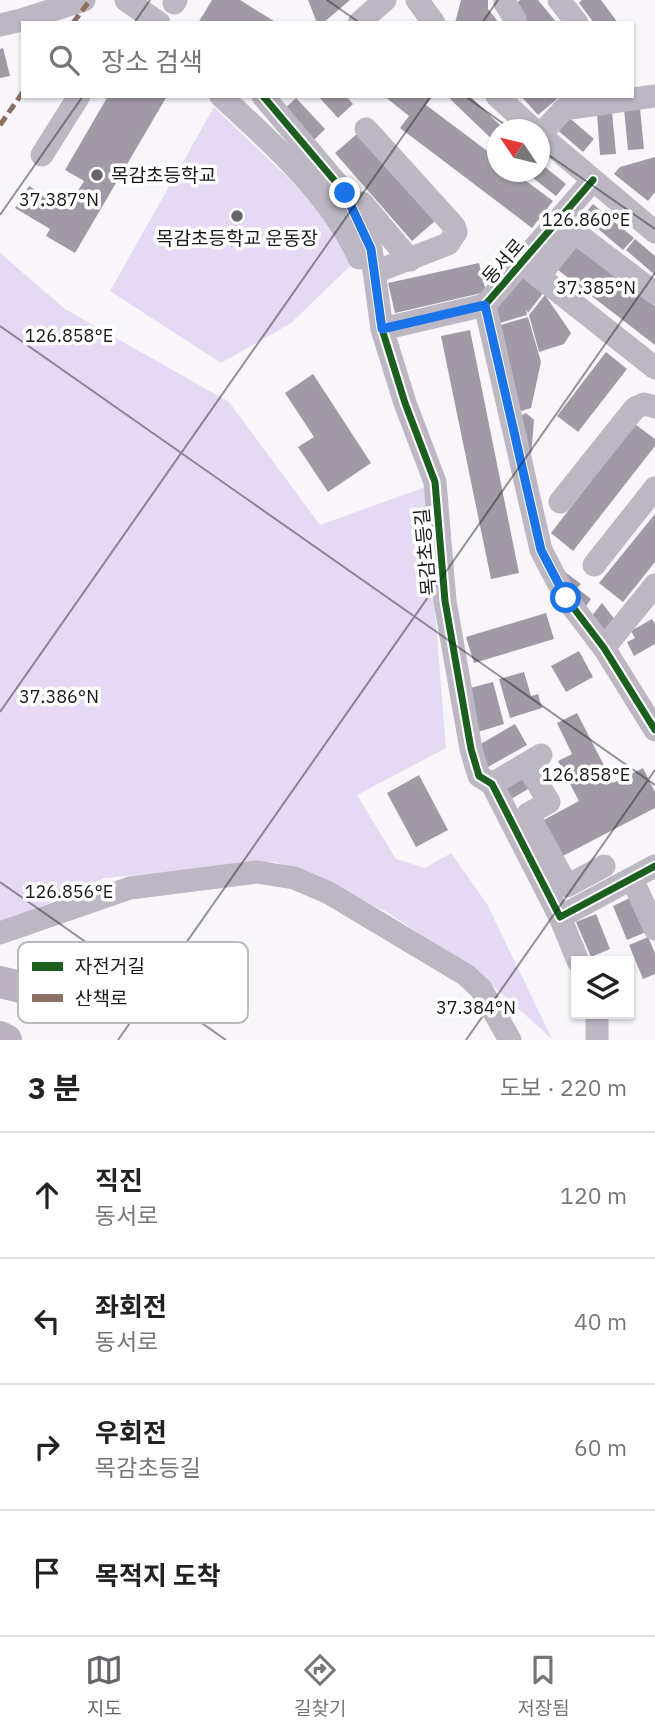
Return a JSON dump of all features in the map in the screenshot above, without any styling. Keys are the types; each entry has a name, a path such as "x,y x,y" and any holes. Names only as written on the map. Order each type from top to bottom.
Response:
{"highway":[{"path":"0,982 18,986"},
{"path":"0,1037 6,1040"}],"street":[{"path":"0,25 84,0"},
{"path":"125,0 156,21"},
{"path":"361,21 386,0"},
{"path":"416,0 432,21"},
{"path":"506,0 508,12 514,21"},
{"path":"559,0 576,21"},
{"path":"550,124 564,109 655,96"},
{"path":"43,155 78,98"},
{"path":"223,98 316,190 349,236 379,301"},
{"name":"목감초등길","path":"269,98 345,193 371,249 382,329 405,403 435,482 445,601 471,749 479,776 492,784 560,917 576,956"},
{"path":"500,98 522,119"},
{"path":"366,129 454,226 456,232 448,244 375,272"},
{"path":"550,143 655,232"},
{"name":"동서로","path":"382,329 485,305 530,270 593,180"},
{"path":"362,203 410,260"},
{"path":"655,293 574,234 530,270 655,368"},
{"name":"동서로","path":"485,305 541,550 566,598 604,648"},
{"path":"561,502 635,408 644,404 655,407"},
{"path":"594,565 655,488"},
{"path":"655,585 604,648 655,730"},
{"path":"492,784 533,760 550,802 528,814 567,886 604,866"},
{"path":"560,917 655,866"},
{"path":"0,933 130,888 257,872 294,878 329,893 467,975 481,989 510,1040"},
{"path":"632,879 655,929"},
{"path":"597,1019 597,1040"}],"shaded area":[{"name":"목감초등학교 운동장","path":"214,107 305,194 338,239 350,266 291,323 221,363 110,291"},
{"path":"0,253 65,309 229,402 320,525 428,486 446,748 357,795 396,859 425,868 451,853 487,904 552,1039 472,967 385,911 276,862 104,878 0,925"}],"building":[{"path":"212,0 240,0 274,21 199,21"},
{"path":"308,0 350,0 325,21 316,21"},
{"path":"461,0 488,0 488,9 497,21 456,21"},
{"path":"520,0 538,0 555,21 522,21 513,6"},
{"path":"582,0 601,0 617,21 592,21 579,3"},
{"path":"3,48 10,76 0,78 0,49"},
{"name":"목감초등학교","path":"107,98 166,98 75,253 46,236 50,229 15,208 29,186 67,209 84,181 65,170"},
{"path":"296,98 325,129 314,140 284,109"},
{"path":"320,98 348,98 353,104 338,118"},
{"path":"386,98 431,98 426,105 487,151 487,182 527,182 553,201 532,228 400,128 409,116"},
{"path":"472,98 494,119 487,119 487,134 450,99"},
{"path":"523,98 557,99 538,115"},
{"path":"640,108 644,149 628,150 624,109"},
{"path":"612,112 616,154 600,155 597,114"},
{"path":"565,114 594,139 583,152 554,127"},
{"path":"358,133 435,221 412,241 335,153"},
{"path":"655,157 655,192 648,201 614,174 620,167"},
{"path":"550,171 566,184 556,196 538,182 550,182"},
{"path":"593,204 634,238 623,250 583,216"},
{"path":"635,239 655,256 655,275 626,250"},
{"path":"577,246 655,306 655,345 558,270"},
{"path":"479,263 486,292 395,313 388,283"},
{"path":"525,269 544,292 528,313 526,309 527,315 496,324 492,307"},
{"path":"545,295 571,333 564,344 539,352 529,315"},
{"path":"528,317 541,362 531,408 515,413 497,326"},
{"path":"470,330 519,573 491,579 441,336"},
{"path":"606,352 627,369 578,432 557,416"},
{"path":"313,374 371,463 328,492 298,447 314,437 285,393"},
{"path":"526,413 534,420 531,456 518,417"},
{"path":"635,424 655,439 655,446 573,551 551,533"},
{"path":"655,514 655,562 623,602 599,583"},
{"path":"565,572 581,584 577,588 591,599 586,606 560,579"},
{"path":"602,603 616,621 604,634 587,622"},
{"path":"546,613 554,639 474,663 466,637"},
{"path":"652,619 655,624 655,644 634,656 627,642 635,638 631,631"},
{"path":"579,651 593,677 566,692 551,666"},
{"path":"524,672 531,696 538,694 542,708 510,718 499,679"},
{"path":"493,682 504,724 478,732 466,689"},
{"path":"577,713 613,783 643,768 655,792 655,808 559,858 540,822 579,801 558,761 572,754 557,723"},
{"path":"515,724 527,745 488,767 477,746"},
{"path":"523,769 533,786 508,801 498,783"},
{"path":"419,775 448,830 416,847 387,793"},
{"path":"632,897 646,932 627,940 613,906"},
{"path":"596,914 610,949 591,956 576,922"},
{"path":"648,937 655,953 655,974 643,979 629,945"}],"marked path":[{"path":"74,21 90,0"},
{"path":"0,125 21,95"}],"cycle path":[{"path":"265,98 345,193 371,249 382,329 405,403 435,482 445,601 471,749 479,776 492,784 560,917 655,866"},
{"path":"593,180 485,305 541,550 566,598 604,648 655,730"}],"place":[{"name":"목감초등학교","path":"97,175"},
{"name":"목감초등학교 운동장","path":"237,216"}],"route":[{"path":"345,193 371,249 382,329 485,305 541,550 566,598"}]}
